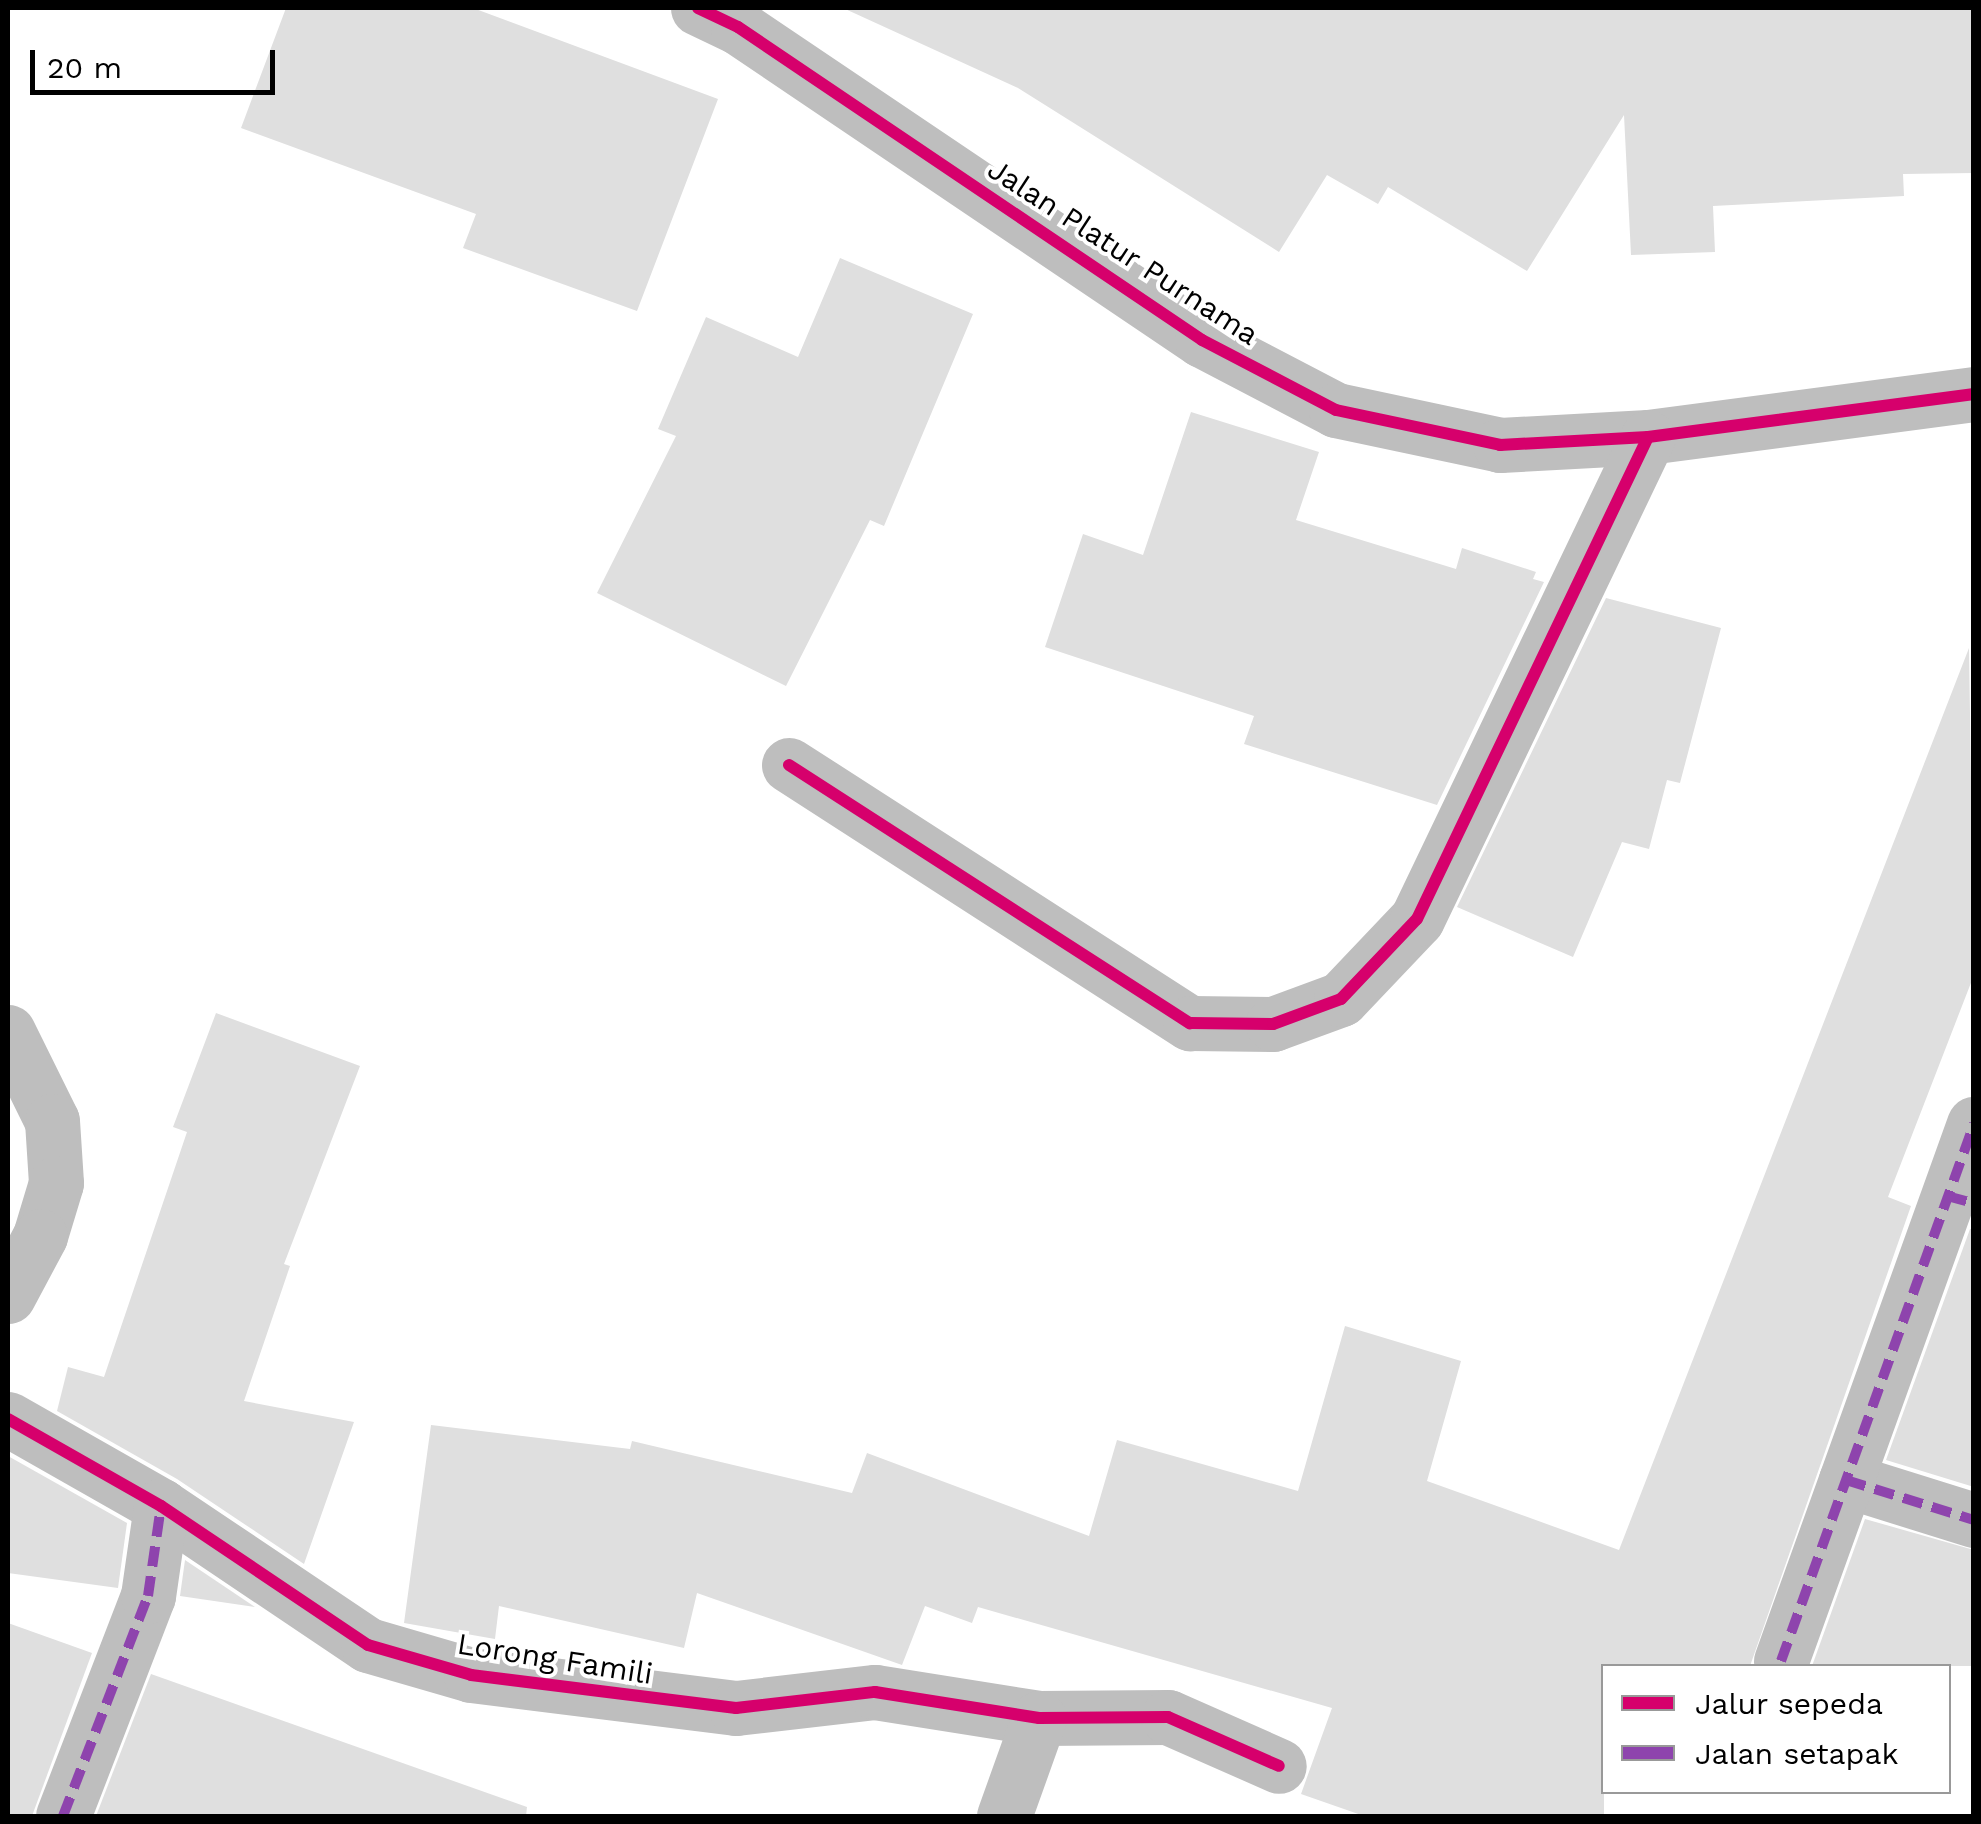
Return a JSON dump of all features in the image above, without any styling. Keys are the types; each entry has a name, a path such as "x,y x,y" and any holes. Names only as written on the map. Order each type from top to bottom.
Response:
{"street":[{"name":"Jalan Platur Purnama","path":"698,8 738,26 1202,340 1336,410 1500,445 1648,437 1974,394"},
{"path":"788,765 1190,1023 1273,1024 1340,999 1417,919 1648,437"},
{"path":"8,1032 52,1121 56,1184 40,1236 8,1296"},
{"path":"1781,1661 1846,1480 1960,1199 1974,1124"},
{"name":"Lorong Famili","path":"8,1419 160,1506 368,1645 470,1675 736,1708 875,1692 1039,1718 1168,1718 1279,1766"},
{"path":"1846,1480 1974,1520"},
{"path":"63,1816 148,1596 160,1506"},
{"path":"1004,1816 1039,1718"}],"building":[{"path":"286,8 473,8 718,99 637,311 463,248 476,214 241,128"},
{"path":"843,8 1974,8 1974,173 1903,174 1904,196 1713,206 1715,252 1631,255 1624,115 1527,271 1388,187 1378,204 1327,175 1279,252 1018,88"},
{"path":"840,258 973,314 884,526 870,520 786,686 597,593 676,436 658,429 706,317 798,357"},
{"path":"1191,412 1319,452 1296,520 1456,569 1462,548 1536,572 1533,579 1544,582 1437,805 1244,744 1254,716 1045,647 1083,534 1143,555"},
{"path":"1606,598 1721,628 1680,783 1667,780 1649,849 1622,842 1573,957 1457,907"},
{"path":"1969,648 1974,975 1888,1197 1911,1206 1751,1664 1601,1664 1604,1816 1364,1816 1301,1794 1332,1708 978,1607 972,1623 925,1606 902,1665 697,1593 684,1648 499,1606 495,1639 404,1623 431,1425 630,1449 632,1441 852,1493 867,1453 1089,1536 1117,1440 1298,1491 1345,1326 1461,1361 1427,1481 1619,1550"},
{"path":"216,1013 360,1066 284,1264 290,1266 244,1401 354,1422 304,1564 177,1479 57,1411 68,1367 104,1377 187,1132 173,1127"},
{"path":"1970,1229 1974,1230 1974,1487 1886,1460"},
{"path":"8,1456 127,1523 118,1588 8,1573"},
{"path":"1865,1519 1974,1550 1974,1666 1813,1664"},
{"path":"185,1560 255,1607 180,1596"},
{"path":"8,1623 92,1653 32,1816 8,1816"},
{"path":"151,1674 527,1807 526,1816 96,1816"}],"marked path":[{"path":"1781,1661 1974,1124"},
{"path":"1947,1196 1974,1203"},
{"path":"1846,1480 1974,1520"},
{"path":"63,1816 148,1596 161,1506"}],"cycle path":[{"path":"698,8 738,27 1202,340 1336,410 1500,445 1648,437 1974,394"},
{"path":"789,765 1190,1023 1273,1024 1341,999 1417,919 1648,437"},
{"path":"8,1419 161,1506 368,1645 471,1675 736,1708 875,1692 1039,1718 1168,1717 1279,1766"}]}
